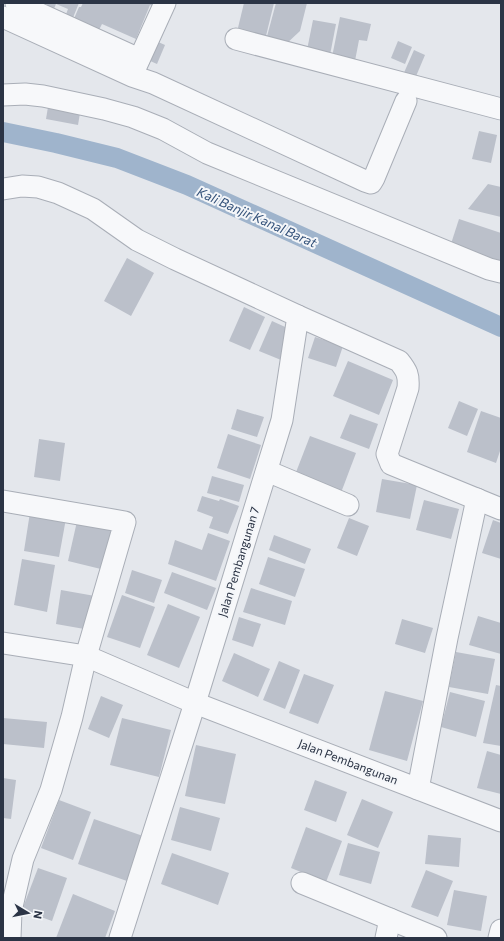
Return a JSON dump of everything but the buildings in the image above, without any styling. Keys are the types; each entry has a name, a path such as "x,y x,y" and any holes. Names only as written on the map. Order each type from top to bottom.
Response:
{"street":[{"path":"16,3 135,67 153,83 371,183 406,101"},
{"path":"135,67 165,3"},
{"path":"3,17 135,67"},
{"path":"236,39 501,109"},
{"path":"3,95 25,94 43,96 104,109 133,117 163,129 207,153 489,269 501,272"},
{"path":"3,189 22,186 38,187 58,193 93,209 137,240 168,256 298,316 399,360 406,369 409,377 408,388 387,454 392,464 501,509"},
{"name":"Jalan Pembangunan 7","path":"195,703 282,420 298,316"},
{"path":"267,471 348,505"},
{"path":"418,789 447,638 477,499"},
{"path":"3,500 125,522 86,656 72,717 51,790 22,859 11,911 10,938"},
{"name":"Jalan Pembangunan","path":"3,643 86,656 195,703 501,821"},
{"path":"120,938 195,703"},
{"path":"302,884 388,929 436,938"},
{"path":"499,938 501,930"}],"waterway":[{"name":"Kali Banjir Kanal Barat","path":"3,132 117,158 187,185 501,327"}]}
